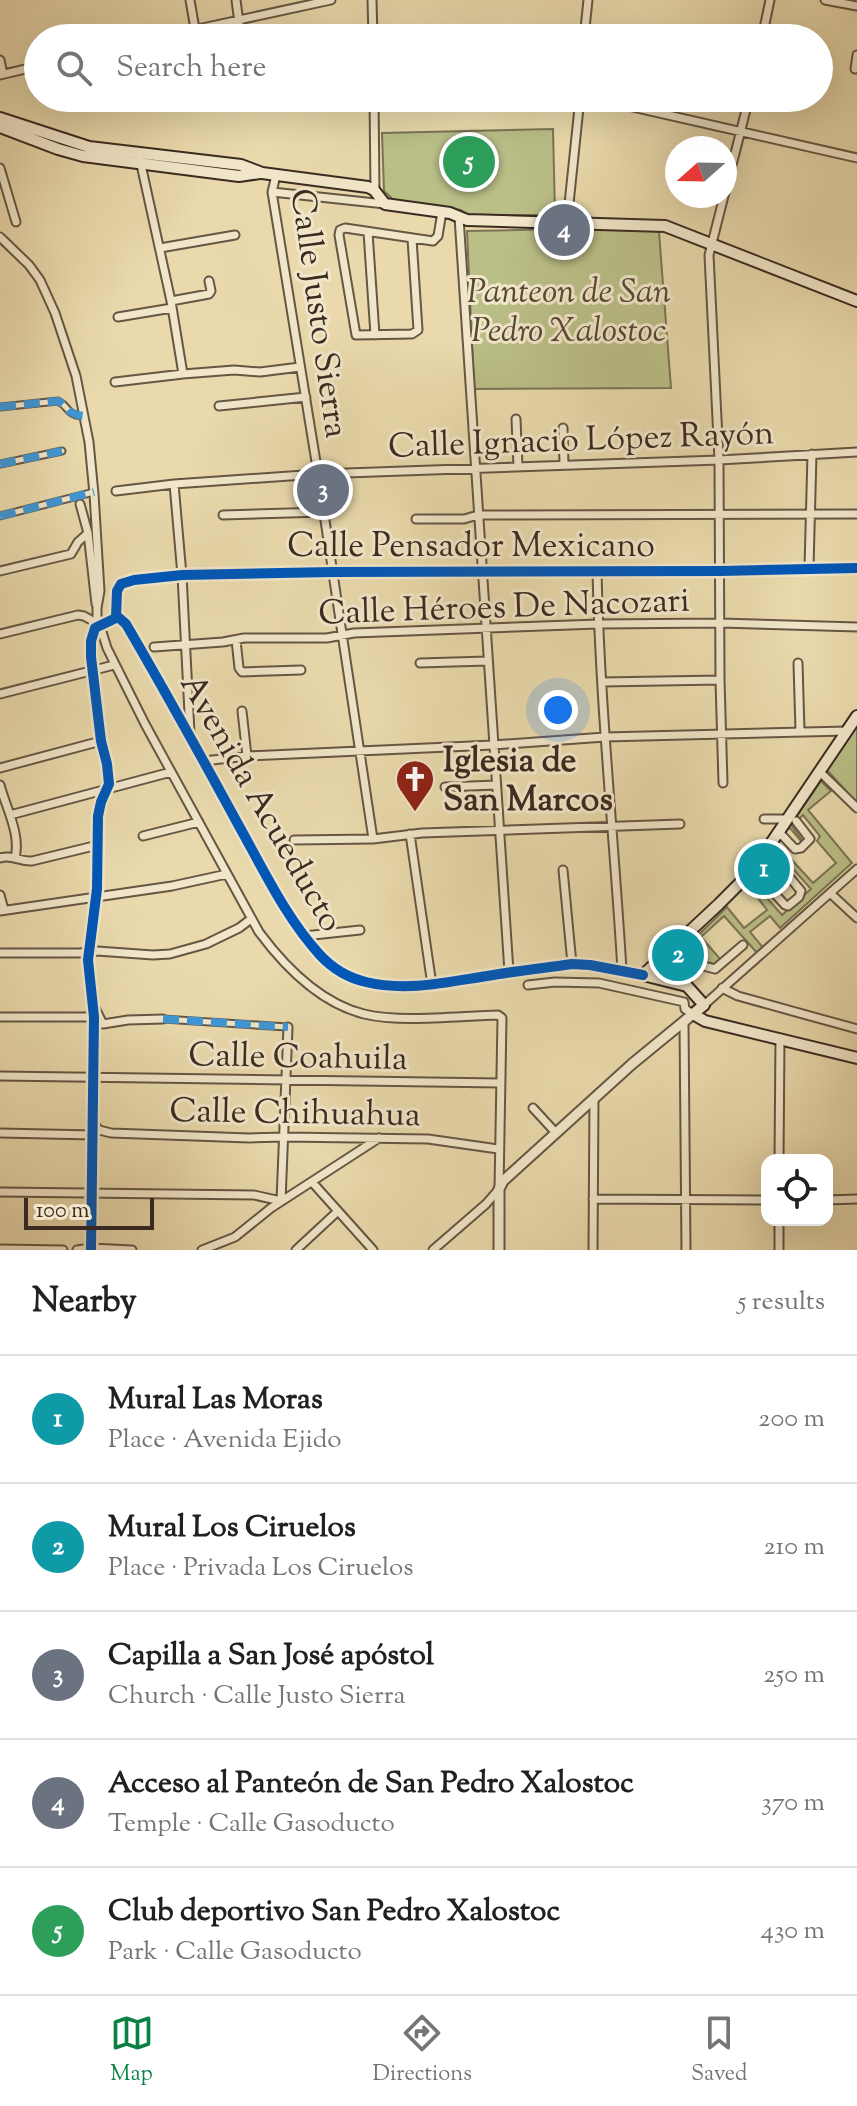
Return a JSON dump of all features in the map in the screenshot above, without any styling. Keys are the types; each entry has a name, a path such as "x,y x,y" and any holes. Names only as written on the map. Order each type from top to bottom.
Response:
{"main road":[{"path":"0,118 80,145 141,159"},
{"path":"0,127 77,155 241,165 262,173 368,187 379,200 450,213 467,220 658,225 857,301"},
{"path":"643,975 753,870 779,832 792,820 819,771 857,716"},
{"name":"Avenida Acueducto","path":"643,975 687,986 704,1005"},
{"path":"704,1005 693,1014 712,1023 857,1058"}],"street":[{"path":"190,0 194,24"},
{"path":"236,0 239,24"},
{"path":"219,24 331,0"},
{"path":"372,0 373,24"},
{"path":"586,24 588,0"},
{"path":"765,24 770,0"},
{"path":"825,0 857,6"},
{"path":"855,69 857,55"},
{"path":"0,60 2,74 24,69"},
{"path":"272,192 379,200 375,112"},
{"path":"567,223 579,112"},
{"path":"656,112 857,158"},
{"path":"737,147 746,112"},
{"path":"141,159 183,374"},
{"path":"0,168 16,222"},
{"name":"Calle Justo Sierra","path":"276,175 272,192 373,839"},
{"path":"721,208 709,255 719,460 723,783"},
{"path":"412,239 419,328 412,334 358,336 354,332 340,230 345,228 435,241 442,212"},
{"path":"459,217 509,972"},
{"path":"368,232 375,335"},
{"path":"160,248 235,235"},
{"name":"Avenida Acueducto","path":"0,237 29,265 47,293 76,376 94,492 100,591 97,608 114,665 251,919 272,949 304,982 345,1007 383,1017 502,1016 500,1083"},
{"path":"118,317 209,294 209,281"},
{"path":"115,382 183,374 234,370 260,372 300,367"},
{"path":"219,406 306,397"},
{"path":"0,407 58,401 68,412 84,416"},
{"path":"516,419 518,467"},
{"path":"563,428 564,465"},
{"path":"0,464 62,451"},
{"name":"Calle Ignacio López Rayón","path":"116,491 318,474 857,452"},
{"path":"809,568 812,454"},
{"path":"174,484 190,735"},
{"path":"0,516 94,492"},
{"path":"80,504 88,533 97,608"},
{"path":"223,515 324,512"},
{"path":"416,519 464,519 478,515 857,514"},
{"path":"0,571 71,554 88,533"},
{"name":"Calle Pensador Mexicano","path":"116,617 117,591 121,584 182,575 857,568"},
{"path":"597,572 622,970"},
{"path":"0,634 78,615 100,625"},
{"path":"91,1249 94,1017 88,960 97,897 99,807 109,784 92,671 91,641 95,628 116,617"},
{"name":"Avenida Acueducto","path":"116,617 126,624 304,936 332,967 355,979 376,984 432,985 572,964 643,975"},
{"name":"Calle Héroes De Nacozari","path":"154,647 244,638 327,638 354,633 598,624 721,623 857,627"},
{"path":"236,640 242,672 301,670"},
{"path":"420,663 487,661"},
{"path":"798,663 800,731"},
{"path":"0,694 114,665"},
{"path":"602,682 720,680"},
{"path":"242,711 247,756"},
{"path":"204,761 247,756 605,737 847,731"},
{"path":"0,768 101,741"},
{"path":"819,771 857,808"},
{"path":"10,815 171,772"},
{"path":"0,785 2,805 10,815 16,845 15,858"},
{"path":"445,787 496,785"},
{"path":"764,819 792,820 810,839 801,848 795,849 779,832"},
{"path":"143,836 199,822"},
{"path":"294,840 680,824"},
{"path":"410,834 432,985"},
{"path":"0,858 9,856 26,862 98,845"},
{"path":"753,870 788,906 799,897 801,891 776,861"},
{"path":"704,1005 857,869"},
{"path":"563,870 572,964"},
{"path":"0,895 2,911 172,886 227,874"},
{"path":"830,893 857,918"},
{"path":"0,953 90,951 170,954 206,944 251,919"},
{"path":"304,936 360,930"},
{"path":"664,956 715,969 743,945"},
{"path":"433,1250 486,1204 510,1174 693,1014 685,1009 684,1002 599,983 528,985"},
{"path":"722,988 738,996 857,1029"},
{"path":"92,1004 103,1024 163,1019 288,1027 281,1201"},
{"path":"0,1017 94,1017"},
{"path":"684,1022 686,1250"},
{"path":"779,1154 780,1038"},
{"name":"Calle Coahuila","path":"0,1076 500,1083"},
{"path":"499,1250 500,1083"},
{"path":"593,1250 594,1098"},
{"path":"533,1108 556,1133"},
{"name":"Calle Chihuahua","path":"0,1133 94,1129 111,1133 249,1138 442,1140 498,1149"},
{"path":"224,1250 235,1237 281,1201 379,1138"},
{"path":"312,1182 369,1249"},
{"path":"0,1192 254,1195 281,1201"},
{"path":"593,1199 761,1200"},
{"path":"833,1200 857,1199"},
{"path":"296,1250 338,1211"},
{"path":"779,1226 779,1250"},
{"path":"202,1250 235,1237"},
{"path":"0,1249 63,1250"},
{"path":"77,1250 132,1250"}],"green space":[{"path":"553,129 555,215 467,215 461,210 400,206 384,191 382,133"},
{"name":"Panteon de San Pedro Xalostoc","path":"567,229 659,232 671,388 474,389 467,231"},
{"path":"857,726 857,803 826,769"},
{"path":"821,781 831,791 808,810 852,863 780,928 770,916 750,932 765,950 759,955 724,916 701,937 720,959 714,964 678,955 727,907 744,928 767,910 748,885 752,881 782,915 811,889 777,851 780,847 813,883 836,863 817,841 820,836 803,815 792,826 801,841 790,828 787,830"}],"marked path":[{"path":"0,407 58,401 71,412 84,416"},
{"path":"0,464 62,451"},
{"path":"0,516 94,492"},
{"path":"163,1019 288,1027"}],"cycle path":[{"path":"116,617 117,591 121,584 182,575 857,568"},
{"path":"91,1250 94,1017 88,960 97,889 98,816 109,784 91,657 95,628 118,617 126,624 286,909 320,955 341,972 366,982 396,986 442,983 572,964 643,975"}],"place":[{"name":"Club deportivo San Pedro Xalostoc","path":"469,162"},
{"name":"Acceso al Panteón de San Pedro Xalostoc","path":"564,230"},
{"name":"Capilla a San José apóstol","path":"323,490"},
{"name":"Iglesia de San Marcos","path":"415,813"},
{"name":"Mural Las Moras","path":"764,869"},
{"name":"Mural Los Ciruelos","path":"678,955"}]}
